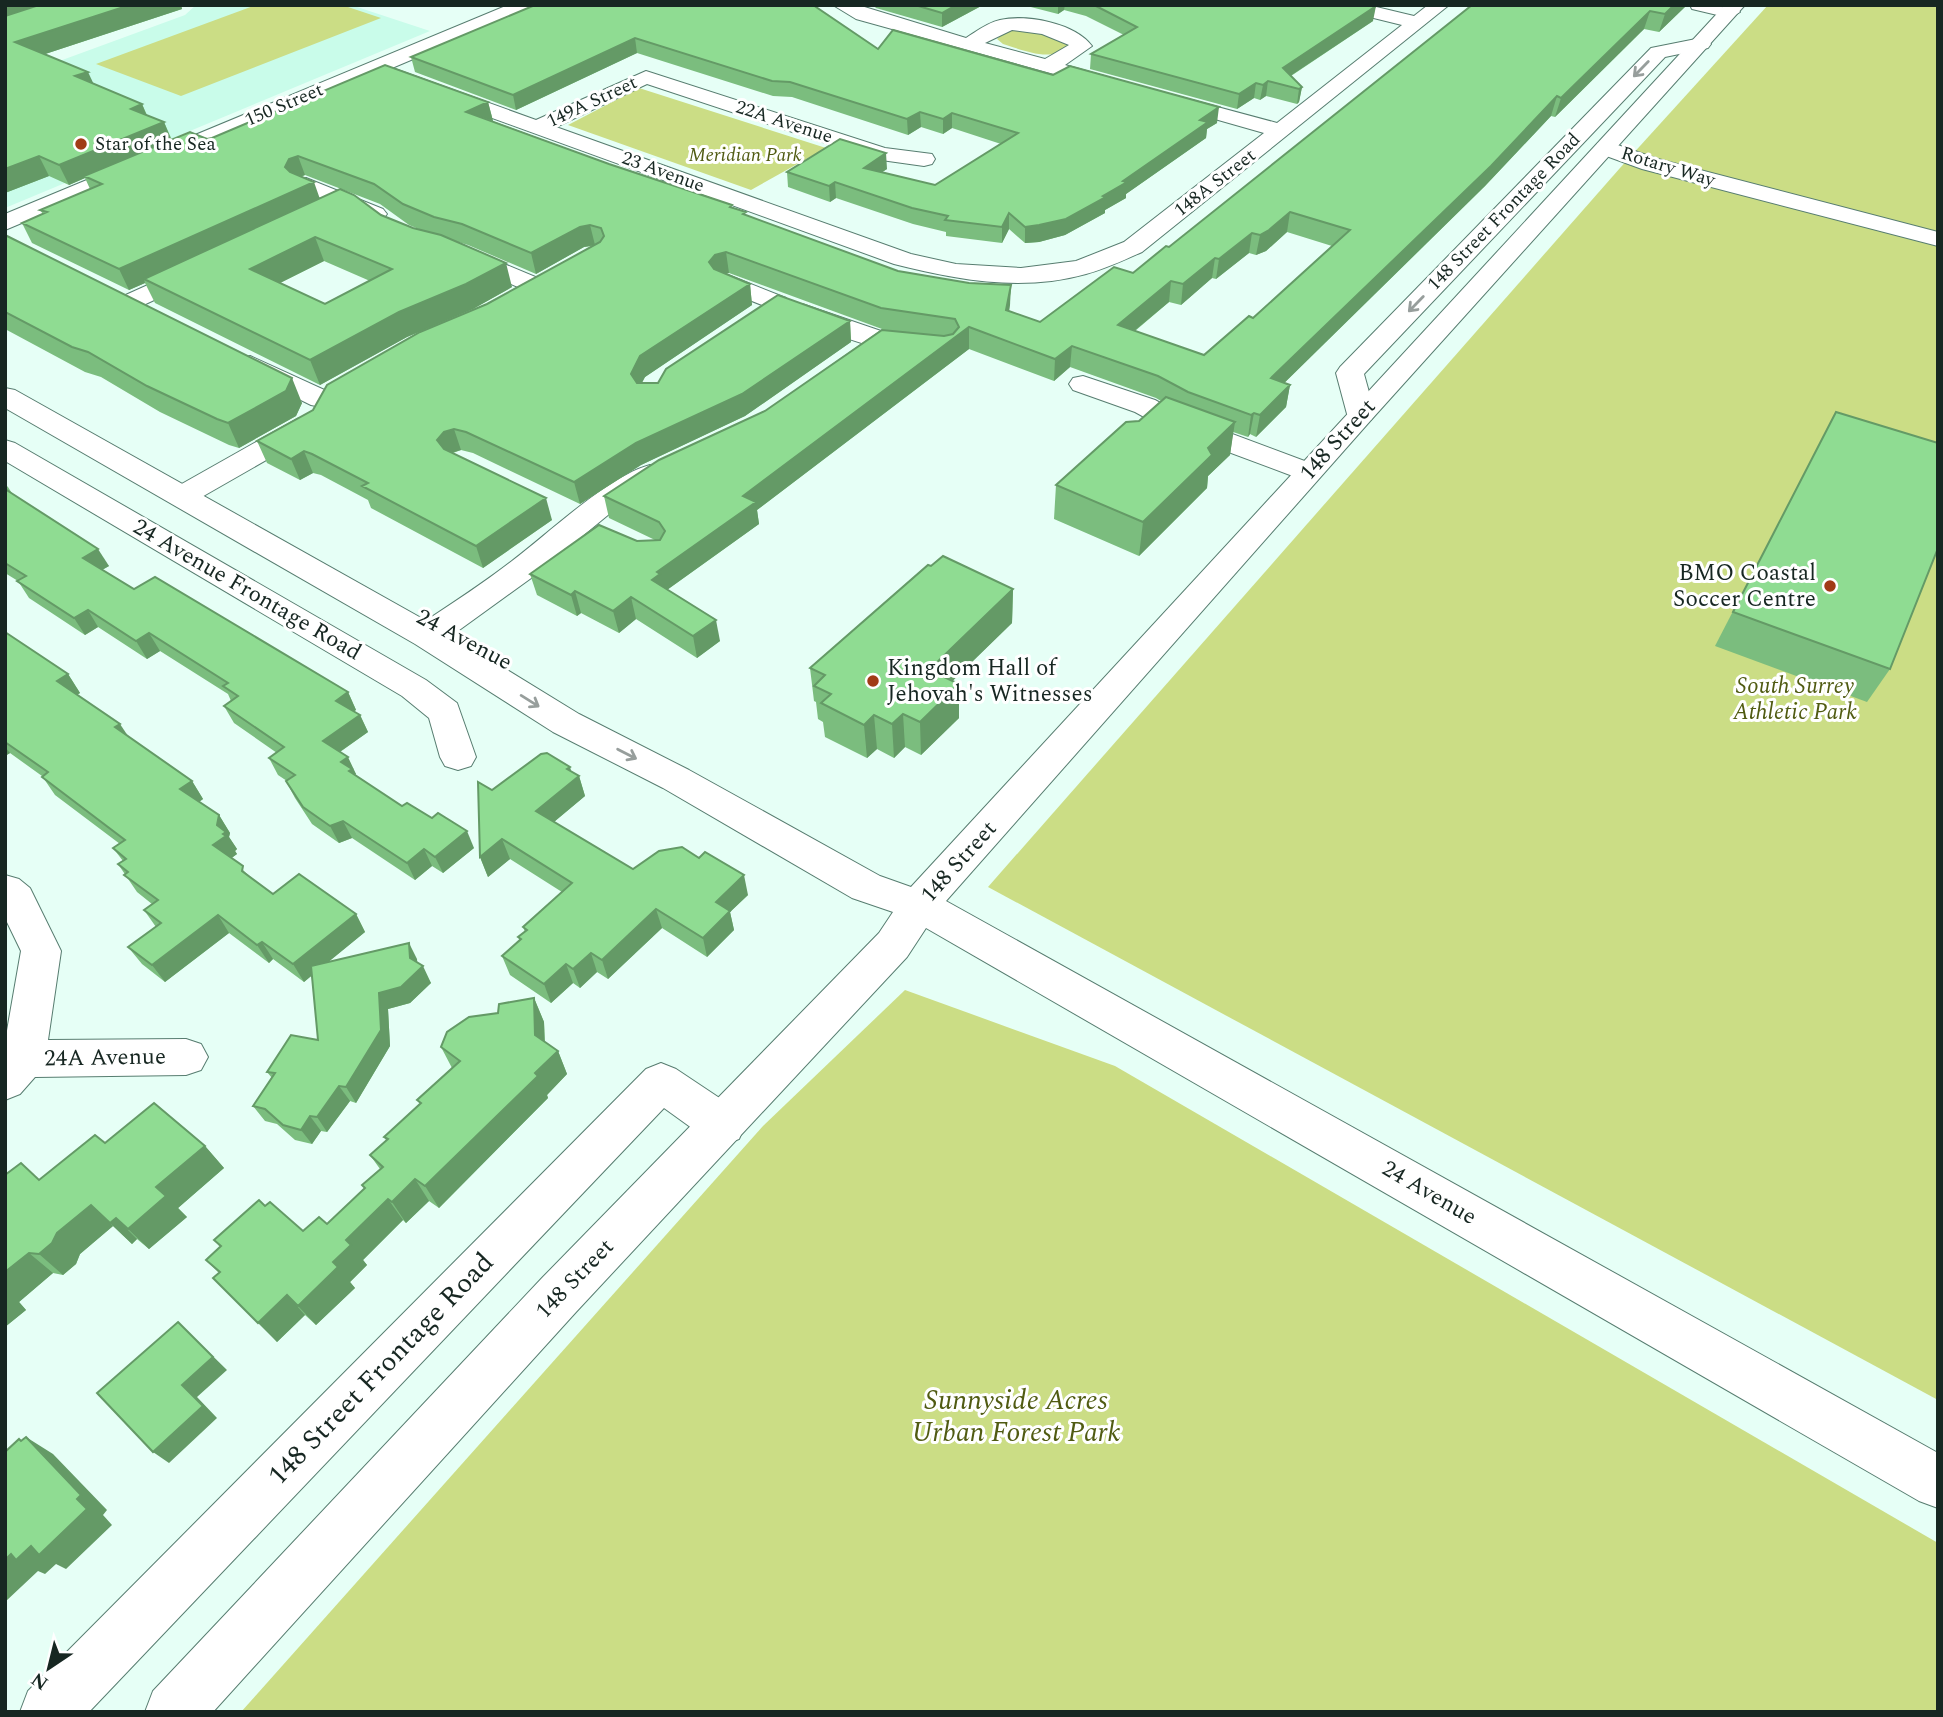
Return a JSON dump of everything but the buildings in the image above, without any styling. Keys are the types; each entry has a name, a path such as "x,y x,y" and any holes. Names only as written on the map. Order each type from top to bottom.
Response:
{"street":[{"name":"150 Street","path":"5,223 525,5"},
{"path":"842,5 863,15 1127,88"},
{"path":"1344,5 1417,23"},
{"name":"148A Street","path":"956,272 1021,276 1081,268 1133,247 1440,5"},
{"path":"1699,5 1733,9"},
{"name":"148 Street","path":"174,1712 559,1295 893,945 919,905 1308,472 1733,9"},
{"path":"969,44 1001,26 1023,23 1076,38 1082,46 1049,66"},
{"name":"148 Street Frontage Road","path":"1361,414 1350,373 1658,51 1701,44"},
{"name":"23 Avenue","path":"373,68 902,259 956,272"},
{"name":"149A Street","path":"538,127 646,77"},
{"name":"22A Avenue","path":"646,77 882,154 924,159"},
{"path":"1153,95 1282,131"},
{"name":"Rotary Way","path":"1606,148 1659,155 1938,225"},
{"name":"Rotary Way","path":"1606,148 1650,164 1938,239"},
{"path":"306,185 371,211 390,225"},
{"path":"321,212 347,202"},
{"path":"439,247 536,286"},
{"path":"152,315 117,298 216,262"},
{"path":"728,283 877,339 944,347"},
{"path":"755,318 777,303"},
{"path":"844,362 877,339"},
{"path":"191,491 310,423 333,392 224,351"},
{"name":"24 Avenue","path":"5,376 566,723 676,779 866,887 919,905 1938,1482"},
{"path":"1083,384 1145,406 1174,422 1308,472"},
{"name":"24 Avenue","path":"5,396 191,491 439,628 659,742 884,870 919,905"},
{"name":"24 Avenue Frontage Road","path":"5,449 414,688 445,712 458,757"},
{"path":"439,628 523,569 569,515 675,462"},
{"path":"569,515 616,537"},
{"name":"24A Avenue","path":"5,890 16,899 41,951 14,1070 186,1057"},
{"name":"148 Street Frontage Road","path":"49,1712 661,1082 723,1125"}],"shaded area":[{"name":"Star of the Sea","path":"196,5 351,5 430,31 5,208 5,81 185,15"}],"green space":[{"path":"256,5 342,5 381,18 181,96 96,64"},
{"name":"South Surrey Athletic Park","path":"1768,5 1938,5 1938,1400 988,887 1620,168"},
{"path":"1026,29 1062,39 1068,44 1055,54 1047,55 1003,44 997,39 1006,30"},
{"name":"Meridian Park","path":"639,88 826,148 751,190 568,125"},
{"name":"Sunnyside Acres Urban Forest Park","path":"905,990 1115,1066 1938,1543 1938,1712 241,1712 763,1126"}],"place":[{"name":"Star of the Sea","path":"81,144"},
{"name":"BMO Coastal Soccer Centre","path":"1830,586"},
{"name":"Kingdom Hall of Jehovah's Witnesses","path":"873,681"}]}
